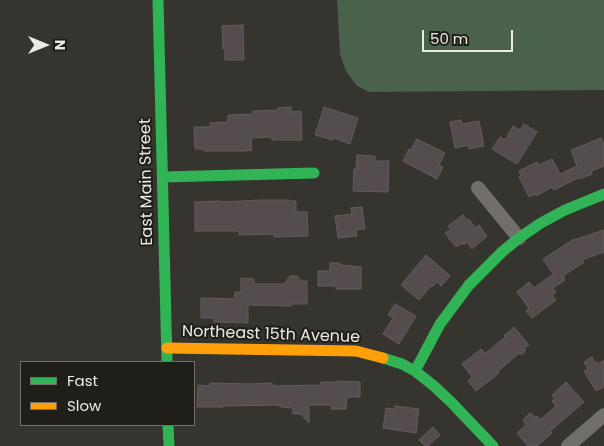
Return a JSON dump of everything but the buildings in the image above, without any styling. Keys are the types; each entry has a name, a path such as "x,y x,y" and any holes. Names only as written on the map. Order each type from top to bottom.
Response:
{"street":[{"name":"East Main Street","path":"158,0 167,361"},
{"path":"163,177 314,173"},
{"path":"478,188 519,238"},
{"path":"416,371 440,324 452,306 483,270 519,238 542,223 565,210 604,194"},
{"name":"Northeast 15th Avenue","path":"167,348 332,350 356,351 379,356 416,371 451,402 493,446"},
{"path":"568,446 604,415"},
{"path":"168,426 168,446"}],"green space":[{"path":"337,0 604,0 604,90 369,92 356,85 346,71 340,55"}],"traffic: fast":[{"path":"158,0 167,361"},
{"path":"163,177 314,173"},
{"path":"415,371 440,324 469,285 503,251 541,223 565,210 604,194"},
{"path":"383,358 402,364 415,371 434,386 493,446"},
{"path":"168,426 169,446"}],"traffic: slow":[{"path":"167,348 356,351 383,358"}]}
